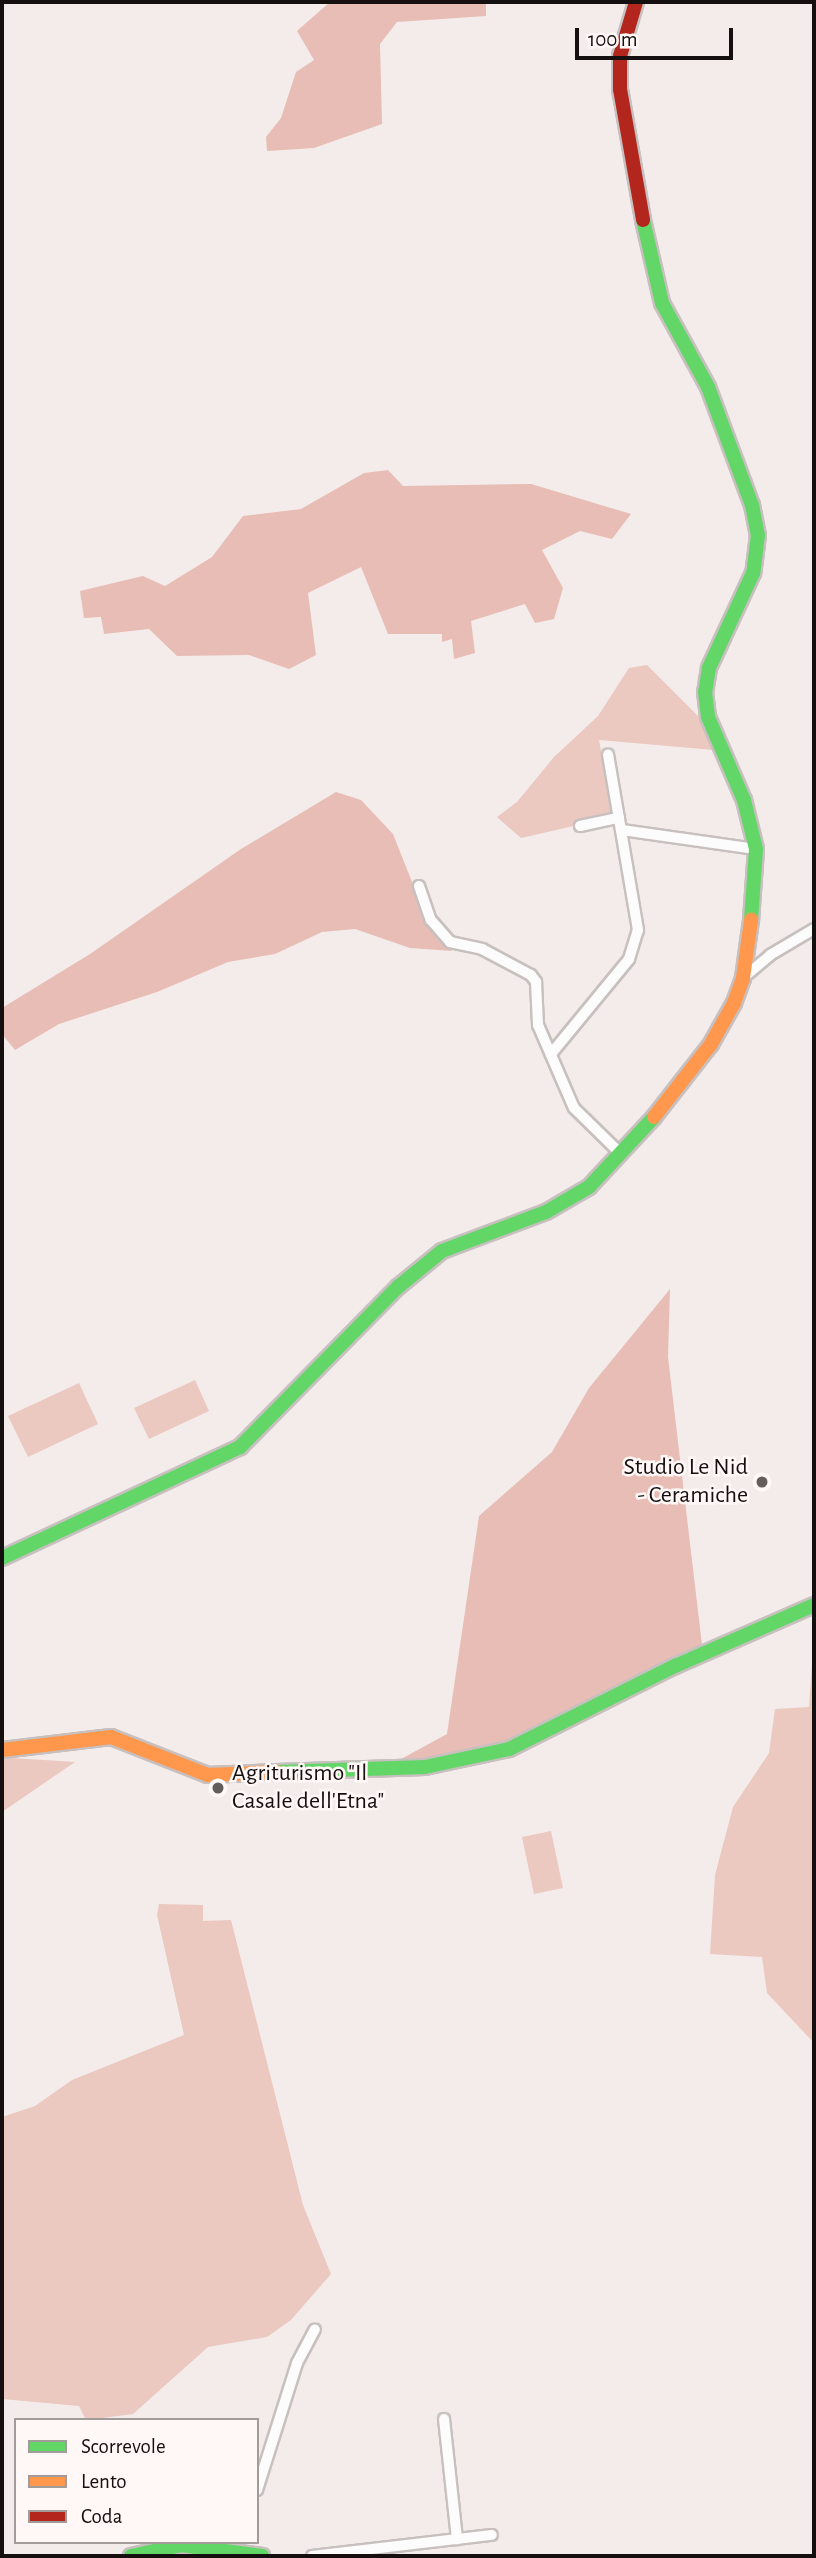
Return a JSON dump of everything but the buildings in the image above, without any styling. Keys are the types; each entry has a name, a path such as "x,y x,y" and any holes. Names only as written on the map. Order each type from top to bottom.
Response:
{"street":[{"path":"2,1558 240,1447 398,1287 442,1251 568,1202 589,1188 621,1154 711,1044 734,1003 743,978 757,881 756,849 744,800 708,717 705,692 709,668 753,573 757,521 708,387 667,314 652,269 620,89 620,55 636,2"},
{"path":"551,1054 633,952 638,918 608,755"},
{"path":"580,827 619,818"},
{"path":"622,831 756,849"},
{"path":"419,886 431,920 450,942 482,949 531,975 536,982 538,1025 574,1108 621,1154"},
{"path":"743,978 770,955 814,929"},
{"path":"2,1751 111,1737 184,1769 208,1774 425,1767 509,1749 675,1666 814,1605"},
{"path":"259,2484 297,2363 316,2329"},
{"path":"444,2419 457,2539"},
{"path":"312,2556 492,2535"},
{"path":"131,2556 181,2545 241,2547 262,2556"}],"shaded area":[{"path":"330,2 486,2 486,16 397,22 380,44 382,124 314,148 267,151 266,137 281,118 296,72 314,60 297,31"},
{"path":"388,470 403,486 531,484 631,514 612,539 580,531 542,550 563,588 554,619 535,623 525,604 471,621 475,653 454,659 452,639 442,642 442,634 388,634 361,567 308,593 316,655 289,669 249,655 177,656 149,629 104,634 101,617 84,618 80,591 143,576 165,586 212,557 243,516 301,509 364,473"},
{"path":"647,665 704,722 714,750 599,740 613,817 521,838 497,817 517,802 554,757 598,716 629,668"},
{"path":"336,792 361,800 393,834 431,930 452,951 410,948 355,929 322,932 275,954 228,962 157,992 59,1024 15,1050 2,1034 2,1008 90,954 241,849"},
{"path":"670,1289 668,1357 702,1645 501,1744 392,1764 447,1734 479,1516 552,1452 589,1388"},
{"path":"195,1380 209,1411 149,1439 134,1408"},
{"path":"79,1383 98,1424 28,1457 8,1416"},
{"path":"814,1632 814,2043 767,1993 762,1957 710,1954 715,1875 733,1807 769,1753 775,1709 809,1707"},
{"path":"12,1758 75,1762 2,1812 2,1759"},
{"path":"551,1831 563,1888 534,1894 522,1837"},
{"path":"159,1904 203,1905 203,1921 231,1920 303,2205 331,2274 291,2320 267,2337 208,2347 133,2414 85,2418 79,2406 2,2399 2,2117 35,2106 72,2080 184,2035 157,1915"}],"traffic: fast":[{"path":"643,220 662,303 708,387 752,505 758,535 753,573 709,668 705,692 708,717 744,800 756,849 751,920"},
{"path":"2,1558 240,1447 398,1287 442,1251 546,1212 589,1187 654,1117"},
{"path":"277,1772 425,1767 509,1749 675,1666 814,1605"},
{"path":"131,2556 181,2545 262,2556"}],"traffic: slow":[{"path":"654,1117 711,1044 734,1003 743,978 751,920"},
{"path":"2,1750 111,1737 208,1775 277,1772"}],"traffic: jam":[{"path":"636,2 620,56 620,89 643,220"}],"place":[{"name":"Studio Le Nid - Ceramiche","path":"762,1482"},
{"name":"Agriturismo \"Il Casale dell'Etna\"","path":"218,1788"}]}
